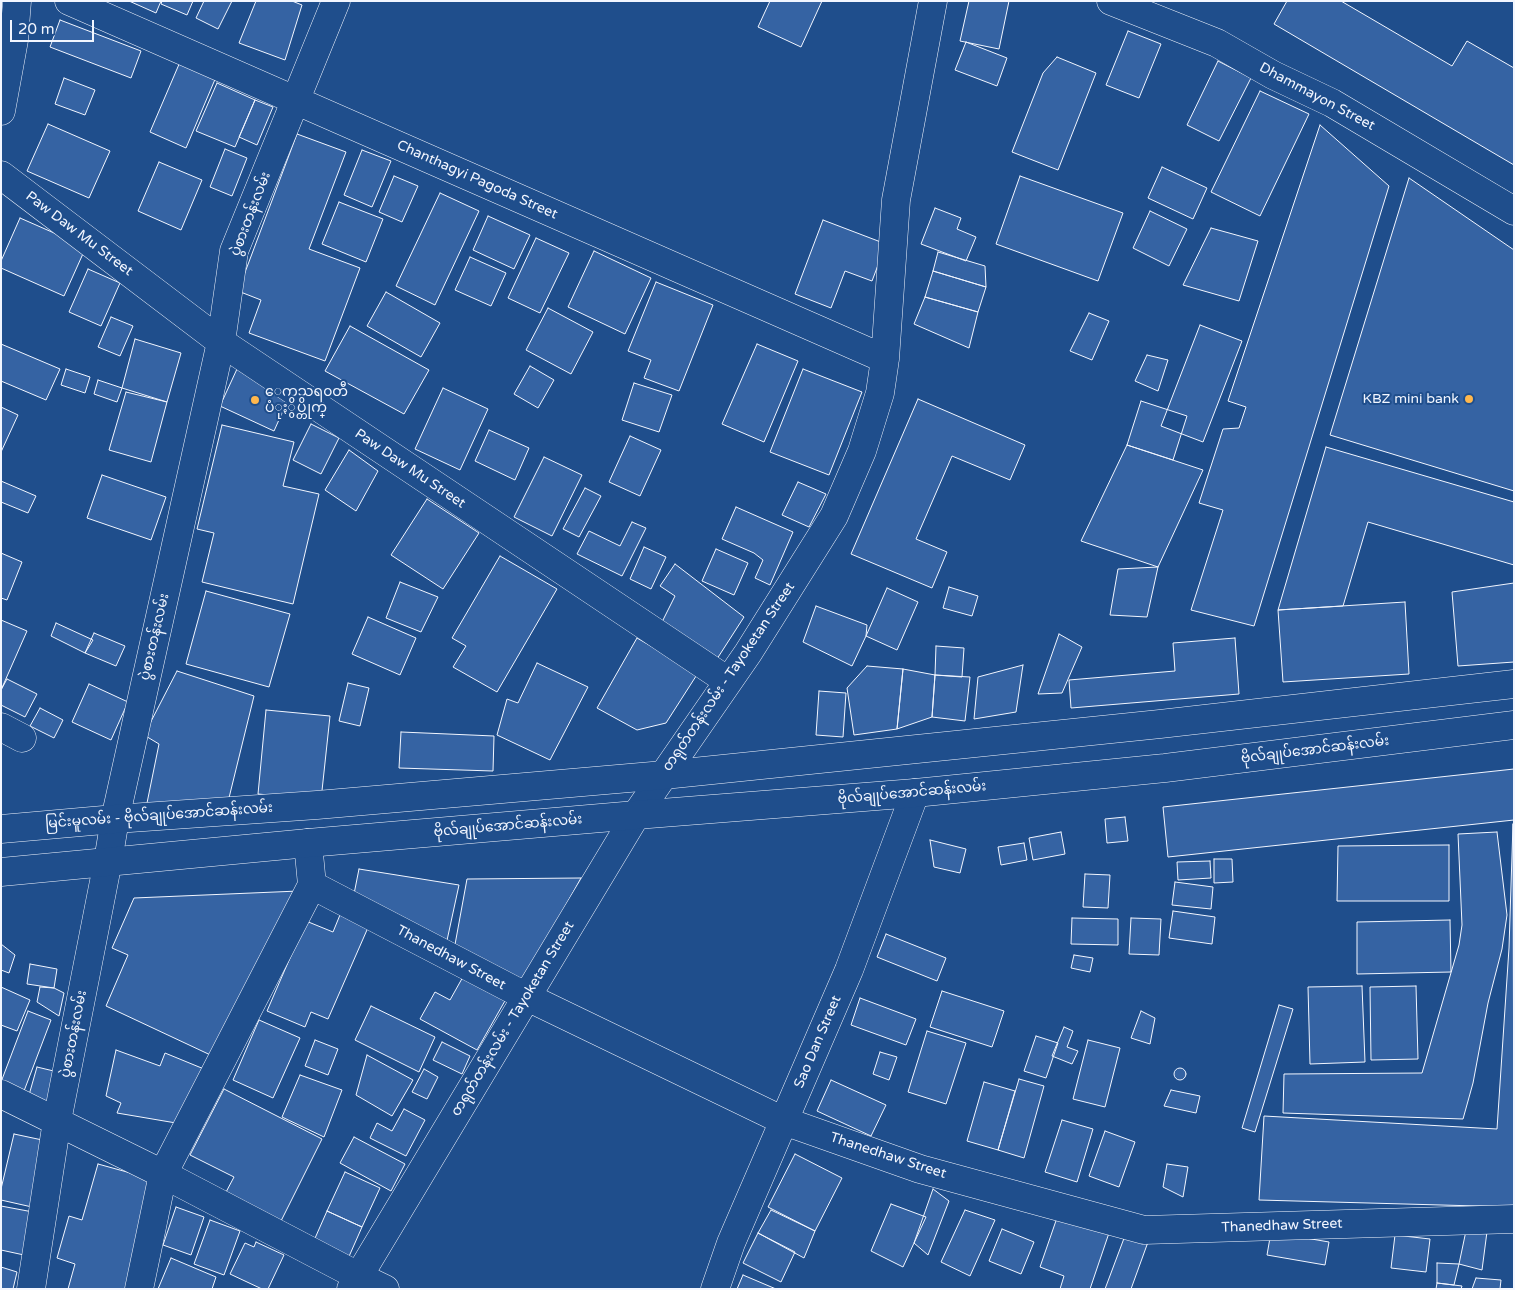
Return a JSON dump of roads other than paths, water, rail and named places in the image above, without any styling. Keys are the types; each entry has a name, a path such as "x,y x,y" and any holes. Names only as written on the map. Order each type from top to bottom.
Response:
{"main road":[{"path":"1,111 14,40 17,1"},
{"name":"Chanthagyi Pagoda Street","path":"69,1 884,359"},
{"name":"ပွဲစားတန်းလမ်း","path":"31,1289 57,1121 115,819 221,342 234,250 336,1"},
{"name":"တရုတ်တန်းလမ်း - Tayoketan Street","path":"354,1282 636,815 728,681 834,516 862,451 880,393 896,200 933,1"},
{"name":"Dhammayon Street","path":"1111,1 1216,43 1273,75 1332,103 1514,211"},
{"name":"Paw Daw Mu Street","path":"1,175 221,342 728,681"},
{"path":"664,775 1160,724 1514,684"},
{"name":"ဗိုလ်ချုပ်အောင်ဆန်းလမ်း","path":"308,843 915,793 1165,768 1514,725"},
{"name":"မြင်းမူလမ်း - ဗိုလ်ချုပ်အောင်ဆန်းလမ်း","path":"1,829 317,805 664,775"},
{"name":"Sao Dan Street","path":"714,1289 731,1243 849,970 915,793"},
{"path":"1,872 308,843 312,885 164,1174 139,1289"},
{"name":"Thanedhaw Street","path":"312,885 526,997 784,1121 920,1169 1144,1230 1514,1219"},
{"path":"1,1094 164,1174 354,1282 385,1289"}],"place":[{"name":"KBZ mini bank","path":"1469,399"},
{"name":"ေကသရ၀တီ ပံုႏွိပ္တိုက္","path":"255,400"}]}
